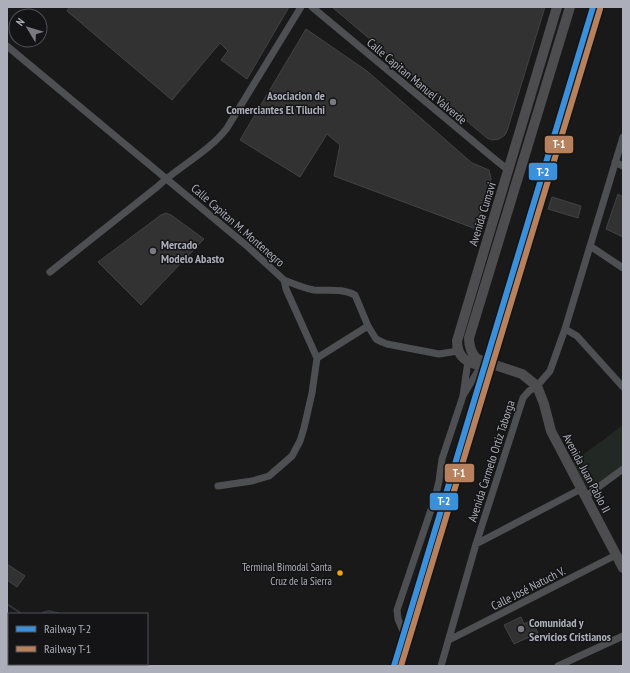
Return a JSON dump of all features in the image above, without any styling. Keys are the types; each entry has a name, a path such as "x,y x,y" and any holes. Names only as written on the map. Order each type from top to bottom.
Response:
{"street":[{"path":"50,272 166,179 219,139 301,7"},
{"name":"Calle Capitan Manuel Valverde","path":"312,7 508,170"},
{"name":"Avenida Cumavi","path":"458,351 457,341 557,7"},
{"name":"Avenida Cumavi","path":"534,383 522,374 477,359 470,350 469,338 570,7"},
{"name":"Calle Capitan M. Montenegro","path":"7,46 247,246 284,280 286,289 317,358"},
{"path":"533,90 544,92"},
{"name":"Avenida Carmelo Ortiz Taborga","path":"441,666 476,544 523,398 534,383 550,371 565,329 623,136"},
{"path":"615,162 623,166"},
{"path":"590,246 623,268"},
{"path":"284,280 306,289 351,292 358,300 368,326 376,339 387,344 439,354 458,351 460,355 468,361 534,383"},
{"path":"474,283 486,286"},
{"path":"218,486 252,481 269,476 292,456 300,441 304,428 312,393 317,358 368,326"},
{"path":"565,329 577,336 623,387"},
{"path":"395,666 404,633 398,619 397,610 440,481 442,459 463,396 468,361"},
{"path":"463,396 481,366"},
{"name":"Avenida Juan Pablo II","path":"534,383 544,404 551,431 623,568"},
{"path":"476,544 583,493 623,469"},
{"name":"Calle José Natuch V.","path":"449,640 616,555"},
{"path":"558,666 623,636"}],"shaded area":[{"path":"623,425 623,466 591,489 585,487 572,463"}],"building":[{"path":"70,7 289,7 247,79 221,60 228,51 220,43 172,100 67,11"},
{"path":"332,7 545,7 505,135 499,139 492,140 487,138"},
{"name":"Asociacion de Comerciantes El Tiluchi","path":"306,29 367,71 472,163 489,170 491,179 476,229 334,176 340,145 327,134 300,177 240,140"},
{"path":"618,194 623,197 623,237 606,229"},
{"path":"552,197 581,206 578,218 548,209"},
{"name":"Mercado Modelo Abasto","path":"166,213 204,239 141,305 98,262 161,215"},
{"path":"7,564 25,576 17,587 7,580"},
{"name":"Comunidad y Servicios Cristianos","path":"521,617 524,624 532,620 538,633 514,644 504,625"}],"waterway":[{"path":"7,604 20,613"},
{"path":"42,613 49,611 56,613"}],"rail line":[{"name":"T-2","path":"394,666 593,7"},
{"name":"T-1","path":"401,666 600,9"}],"place":[{"name":"Asociacion de Comerciantes El Tiluchi","path":"333,102"},
{"name":"Mercado Modelo Abasto","path":"153,251"},
{"name":"Terminal Bimodal Santa Cruz de la Sierra","path":"340,573"},
{"name":"Comunidad y Servicios Cristianos","path":"521,629"}]}
